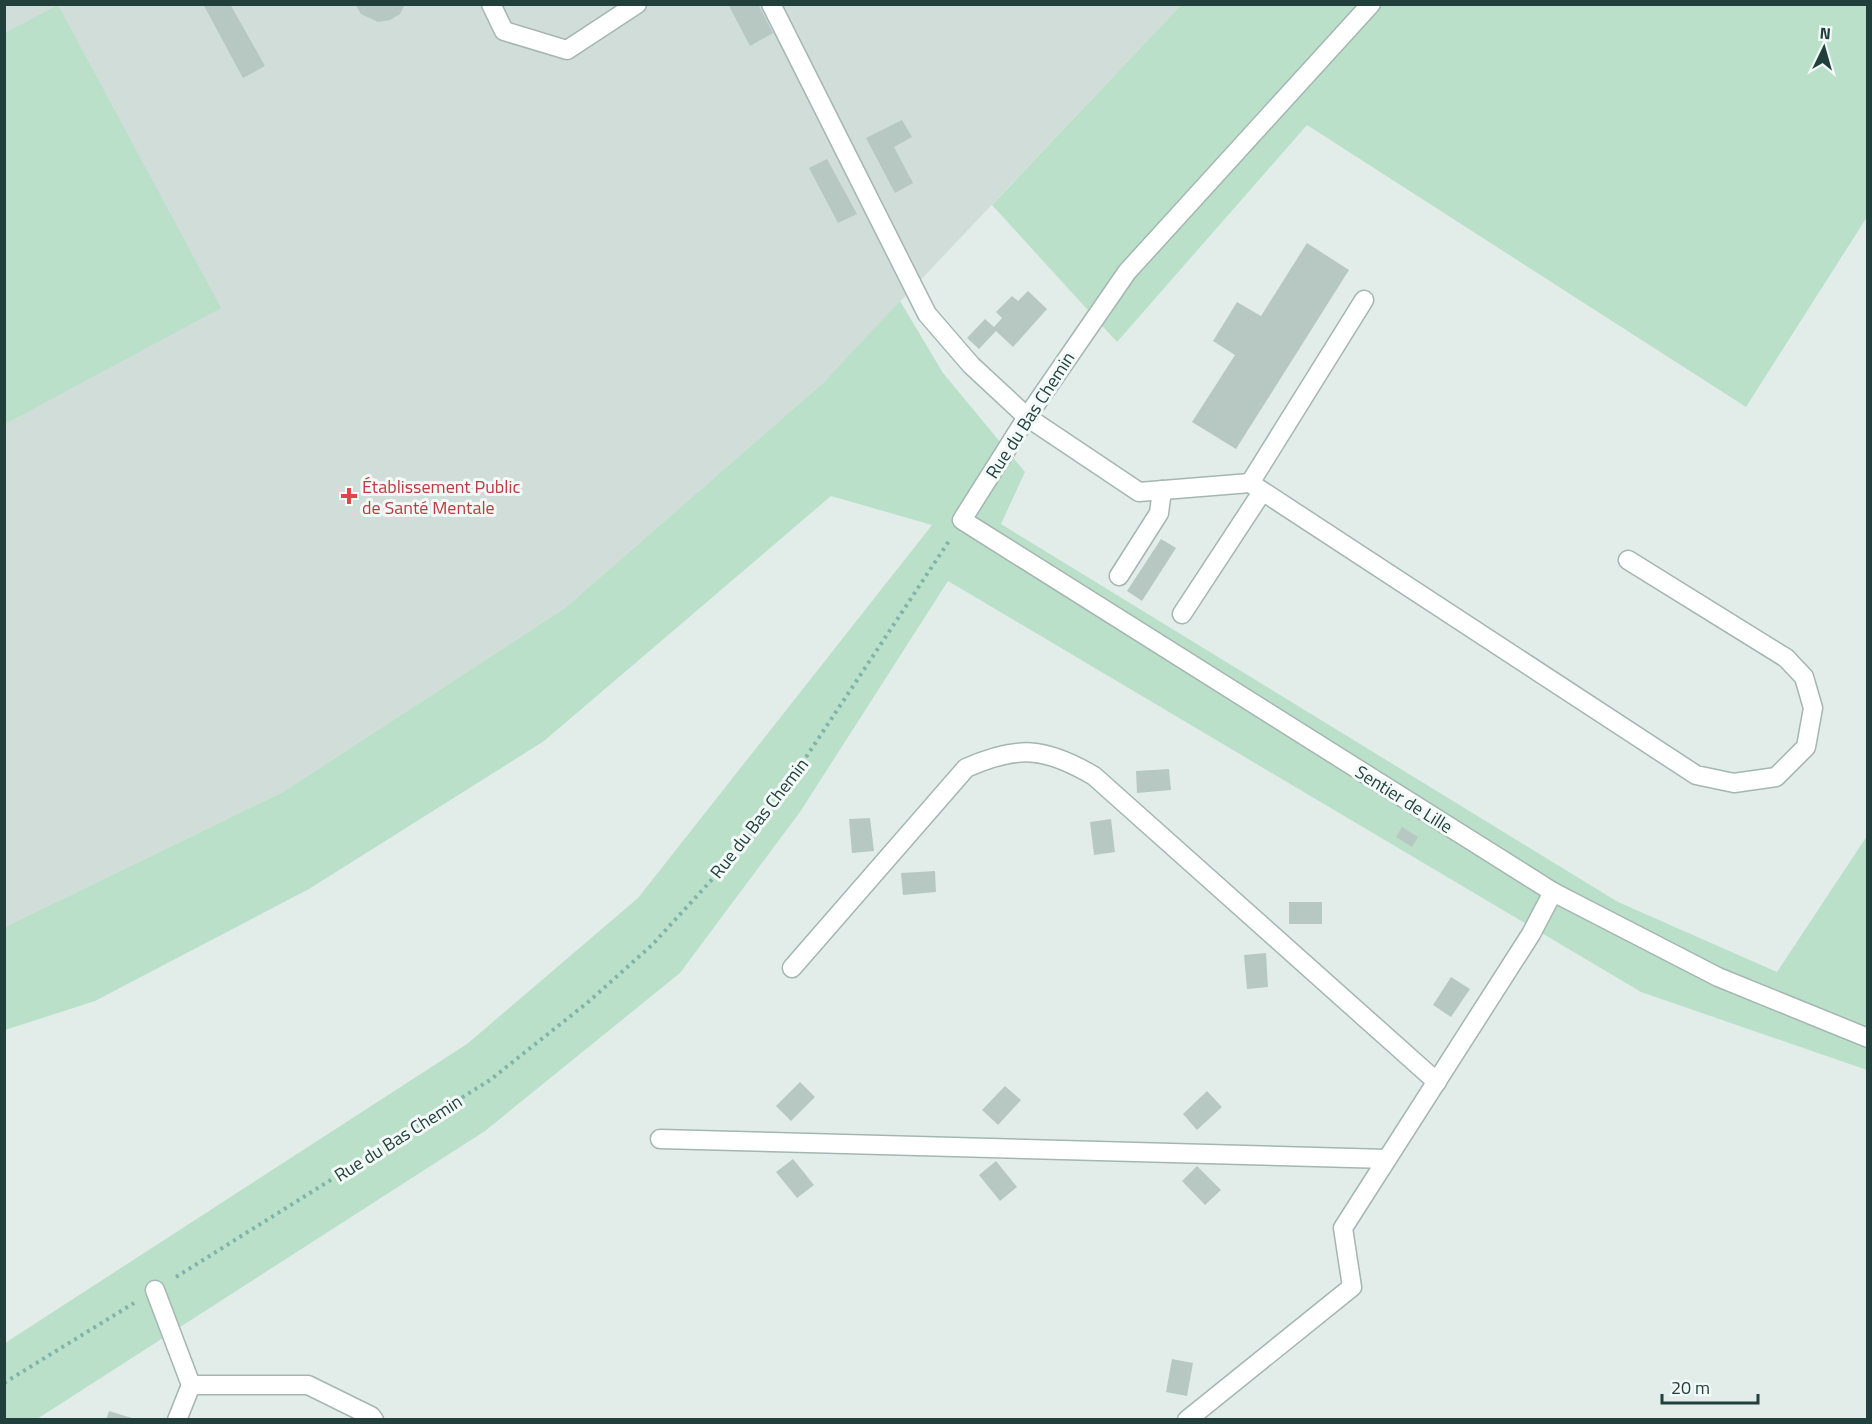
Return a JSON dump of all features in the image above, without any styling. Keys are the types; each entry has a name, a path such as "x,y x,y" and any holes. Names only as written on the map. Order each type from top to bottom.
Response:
{"street":[{"path":"491,4 504,31 567,50 637,4"},
{"path":"771,4 927,314 971,365 1027,417 1139,492 1256,487 1696,775 1734,783 1776,777 1806,747 1813,708 1804,677 1786,658 1628,560"},
{"name":"Rue du Bas Chemin","path":"962,520 1027,417 1127,272 1371,4"},
{"path":"1182,614 1364,300"},
{"path":"1119,576 1159,513 1162,490"},
{"name":"Sentier de Lille","path":"962,520 1553,892 1718,977 1868,1038"},
{"path":"792,968 966,768 995,756 1030,752 1063,758 1094,776 1437,1082"},
{"path":"1187,1419 1352,1287 1343,1228 1531,934 1553,892"},
{"path":"660,1138 1387,1159"},
{"path":"155,1290 191,1385 177,1419"},
{"path":"191,1385 308,1385 374,1419"}],"path":[{"name":"Rue du Bas Chemin","path":"4,1383 490,1080 587,1003 652,945 728,862 777,801 962,520"}],"shaded area":[{"name":"Établissement Public de Santé Mentale","path":"5,5 1181,5 823,383 565,608 283,792 5,927"}],"green space":[{"path":"58,5 221,308 5,424 5,33"},
{"path":"1181,5 1867,5 1867,217 1746,407 1307,125 1117,342 992,205"},
{"path":"900,301 943,373 1025,472 1001,524 1618,902 1777,972 1867,836 1867,1070 1641,992 948,581 800,812 680,973 485,1131 37,1419 5,1420 5,1343 467,1044 638,898 932,525 831,496 544,741 309,889 95,1001 5,1030 5,927 283,792 565,608 823,383"}],"building":[{"path":"203,4 230,4 265,66 243,78"},
{"path":"355,4 405,4 400,14 390,20 378,22 361,14"},
{"path":"728,4 758,4 773,33 750,46"},
{"path":"902,120 912,137 894,147 913,183 895,193 866,138"},
{"path":"827,159 857,214 838,223 809,168"},
{"path":"1307,243 1349,270 1236,449 1192,422 1235,355 1213,341 1237,302 1261,316"},
{"path":"1028,291 1047,309 1013,347 996,331 979,349 967,338 985,319 994,327 1002,318 996,312 1012,296 1018,301"},
{"path":"1161,539 1176,548 1142,601 1127,591"},
{"path":"1169,769 1171,790 1137,793 1136,771"},
{"path":"870,818 874,851 852,853 849,819"},
{"path":"1111,819 1115,852 1094,855 1090,822"},
{"path":"1402,827 1418,837 1412,847 1396,837"},
{"path":"935,871 936,892 903,895 901,873"},
{"path":"1289,902 1322,902 1322,924 1289,924"},
{"path":"1266,953 1268,987 1247,989 1244,955"},
{"path":"1451,977 1470,989 1451,1017 1433,1005"},
{"path":"800,1082 815,1097 791,1121 776,1106"},
{"path":"1005,1086 1021,1100 998,1125 982,1110"},
{"path":"1207,1091 1222,1107 1197,1130 1183,1114"},
{"path":"793,1159 814,1185 797,1198 776,1172"},
{"path":"996,1161 1017,1187 1000,1201 979,1175"},
{"path":"1197,1166 1221,1190 1205,1205 1182,1181"},
{"path":"1172,1359 1193,1363 1187,1396 1166,1392"},
{"path":"109,1411 135,1419 135,1420 106,1420"}],"place":[{"name":"Établissement Public de Santé Mentale","path":"349,496"}]}
